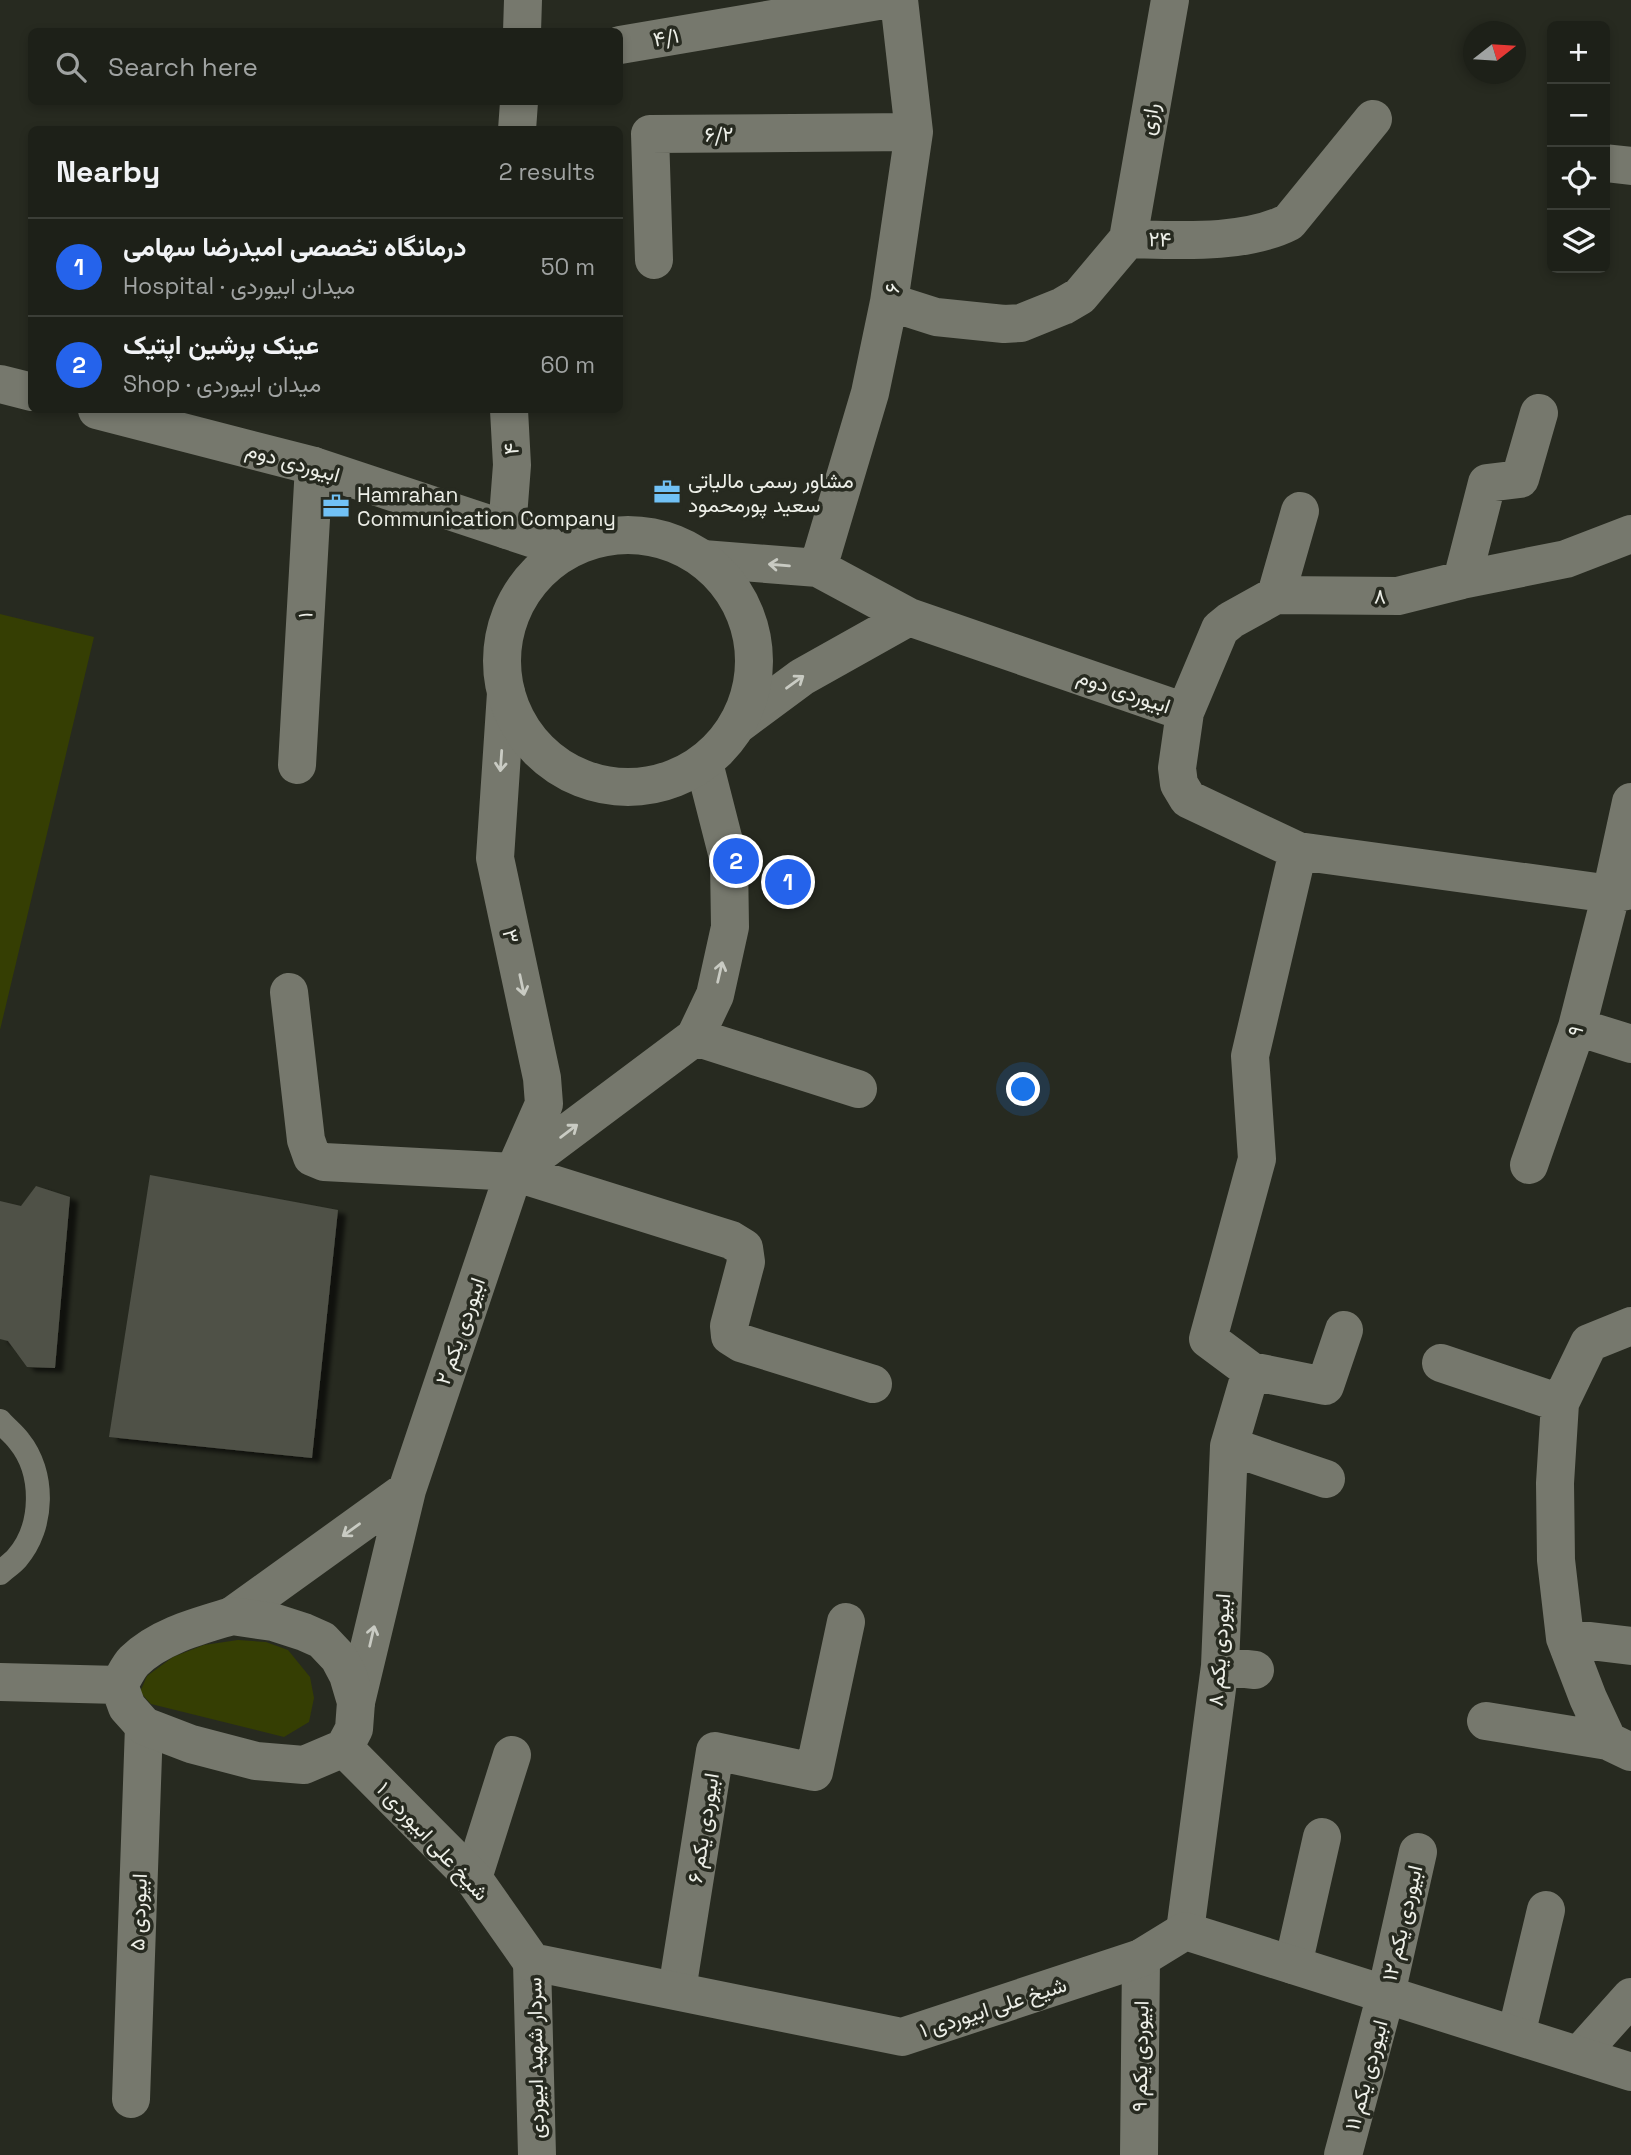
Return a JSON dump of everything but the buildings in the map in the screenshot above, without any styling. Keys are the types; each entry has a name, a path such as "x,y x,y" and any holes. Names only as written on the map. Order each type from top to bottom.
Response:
{"street":[{"path":"522,28 523,0"},
{"name":"۴/۱","path":"623,44 884,0"},
{"name":"۶","path":"818,568 870,393 890,302 914,132 899,0"},
{"name":"رازی","path":"1128,239 1170,0"},
{"path":"517,126 519,105"},
{"name":"۲۴","path":"890,302 936,317 1004,324 1021,323 1080,296 1128,239 1203,241 1274,230 1289,222 1373,119"},
{"name":"۶/۲","path":"654,260 650,134 914,132"},
{"path":"1610,164 1631,166"},
{"path":"0,384 28,392"},
{"name":"ابیوردی دوم","path":"109,413 314,466 556,547"},
{"name":"۴","path":"507,530 512,465 509,413"},
{"path":"1462,580 1487,483 1520,479 1539,413"},
{"name":"۱","path":"297,765 314,466"},
{"path":"1185,712 1220,629 1276,594 1300,511"},
{"path":"637,534 660,538 704,559 725,580 742,606 752,635 755,664 751,694 740,723 724,745 704,764 681,777 654,786 626,789 599,785 574,776 550,761 530,742 515,719 506,693 502,665 504,638 512,611 525,587 544,566 556,547 612,535 637,534"},
{"name":"۸","path":"1276,594 1398,596 1566,559 1631,534"},
{"name":"ابیوردی دوم","path":"704,559 818,568 909,617 1185,712 1177,768 1179,784 1188,799 1298,851 1621,892"},
{"path":"740,723 802,677 909,617"},
{"name":"۳","path":"506,693 495,858 542,1078 544,1104 514,1172"},
{"path":"514,1172 695,1037 715,995 730,927 729,861 704,764"},
{"name":"۹","path":"1529,1165 1621,892 1631,802"},
{"path":"1298,851 1250,1056 1257,1159 1208,1339 1251,1371 1325,1386 1344,1330"},
{"path":"289,992 306,1140 312,1157 324,1162 514,1172 731,1240 744,1248 746,1262 729,1326 730,1336 741,1343 873,1384"},
{"path":"1577,1027 1631,1044"},
{"path":"695,1037 858,1089"},
{"name":"۲ ابیوردی یکم","path":"356,1702 407,1490 514,1172"},
{"path":"1620,1746 1588,1698 1565,1638 1556,1560 1555,1483 1560,1403 1589,1343 1631,1326"},
{"path":"1441,1363 1560,1403"},
{"name":"۸ ابیوردی یکم","path":"1185,1931 1238,1668 1229,1446 1251,1371"},
{"path":"1229,1446 1326,1479"},
{"path":"232,1616 273,1622 323,1640 339,1658 348,1675 356,1702 354,1729 344,1748 304,1765 256,1761 191,1744 144,1726 127,1707 120,1685 132,1662 157,1644 232,1616 407,1490"},
{"name":"۶ ابیوردی یکم","path":"677,1990 715,1751 814,1772 846,1622"},
{"path":"1565,1638 1631,1646"},
{"path":"0,1682 120,1685"},
{"path":"1486,1721 1620,1746"},
{"name":"۵ ابیوردی","path":"131,2099 144,1726"},
{"name":"شیخ علی ابیوردی ۱","path":"344,1748 473,1878 533,1962 902,2037 1141,1958 1185,1931"},
{"path":"473,1878 512,1755"},
{"path":"1293,1965 1322,1837"},
{"name":"۱۲ ابیوردی یکم","path":"1387,1994 1418,1852"},
{"path":"1516,2035 1546,1910"},
{"path":"1185,1931 1631,2071"},
{"name":"۹ ابیوردی یکم","path":"1139,2155 1141,1958"},
{"name":"سردار شهید ابیوردی","path":"533,1962 537,2155"},
{"name":"۱۱ ابیوردی یکم","path":"1343,2155 1387,1994"},
{"path":"1579,2056 1631,1997"}],"lane":[{"path":"0,1421 20,1442 35,1469 39,1500 33,1530 17,1558 0,1573"}],"green space":[{"path":"0,614 94,637 0,1030"},
{"path":"238,1640 266,1642 288,1650 310,1677 314,1698 309,1722 284,1737 151,1704 140,1692 147,1676 173,1657 204,1645"}],"place":[{"name":"مشاور رسمی مالیاتی سعید پورمحمود","path":"667,492"},
{"name":"Hamrahan Communication Company","path":"336,506"},
{"name":"عینک پرشین اپتیک","path":"736,861"},
{"name":"درمانگاه تخصصی امیدرضا سهامی","path":"788,882"}]}
